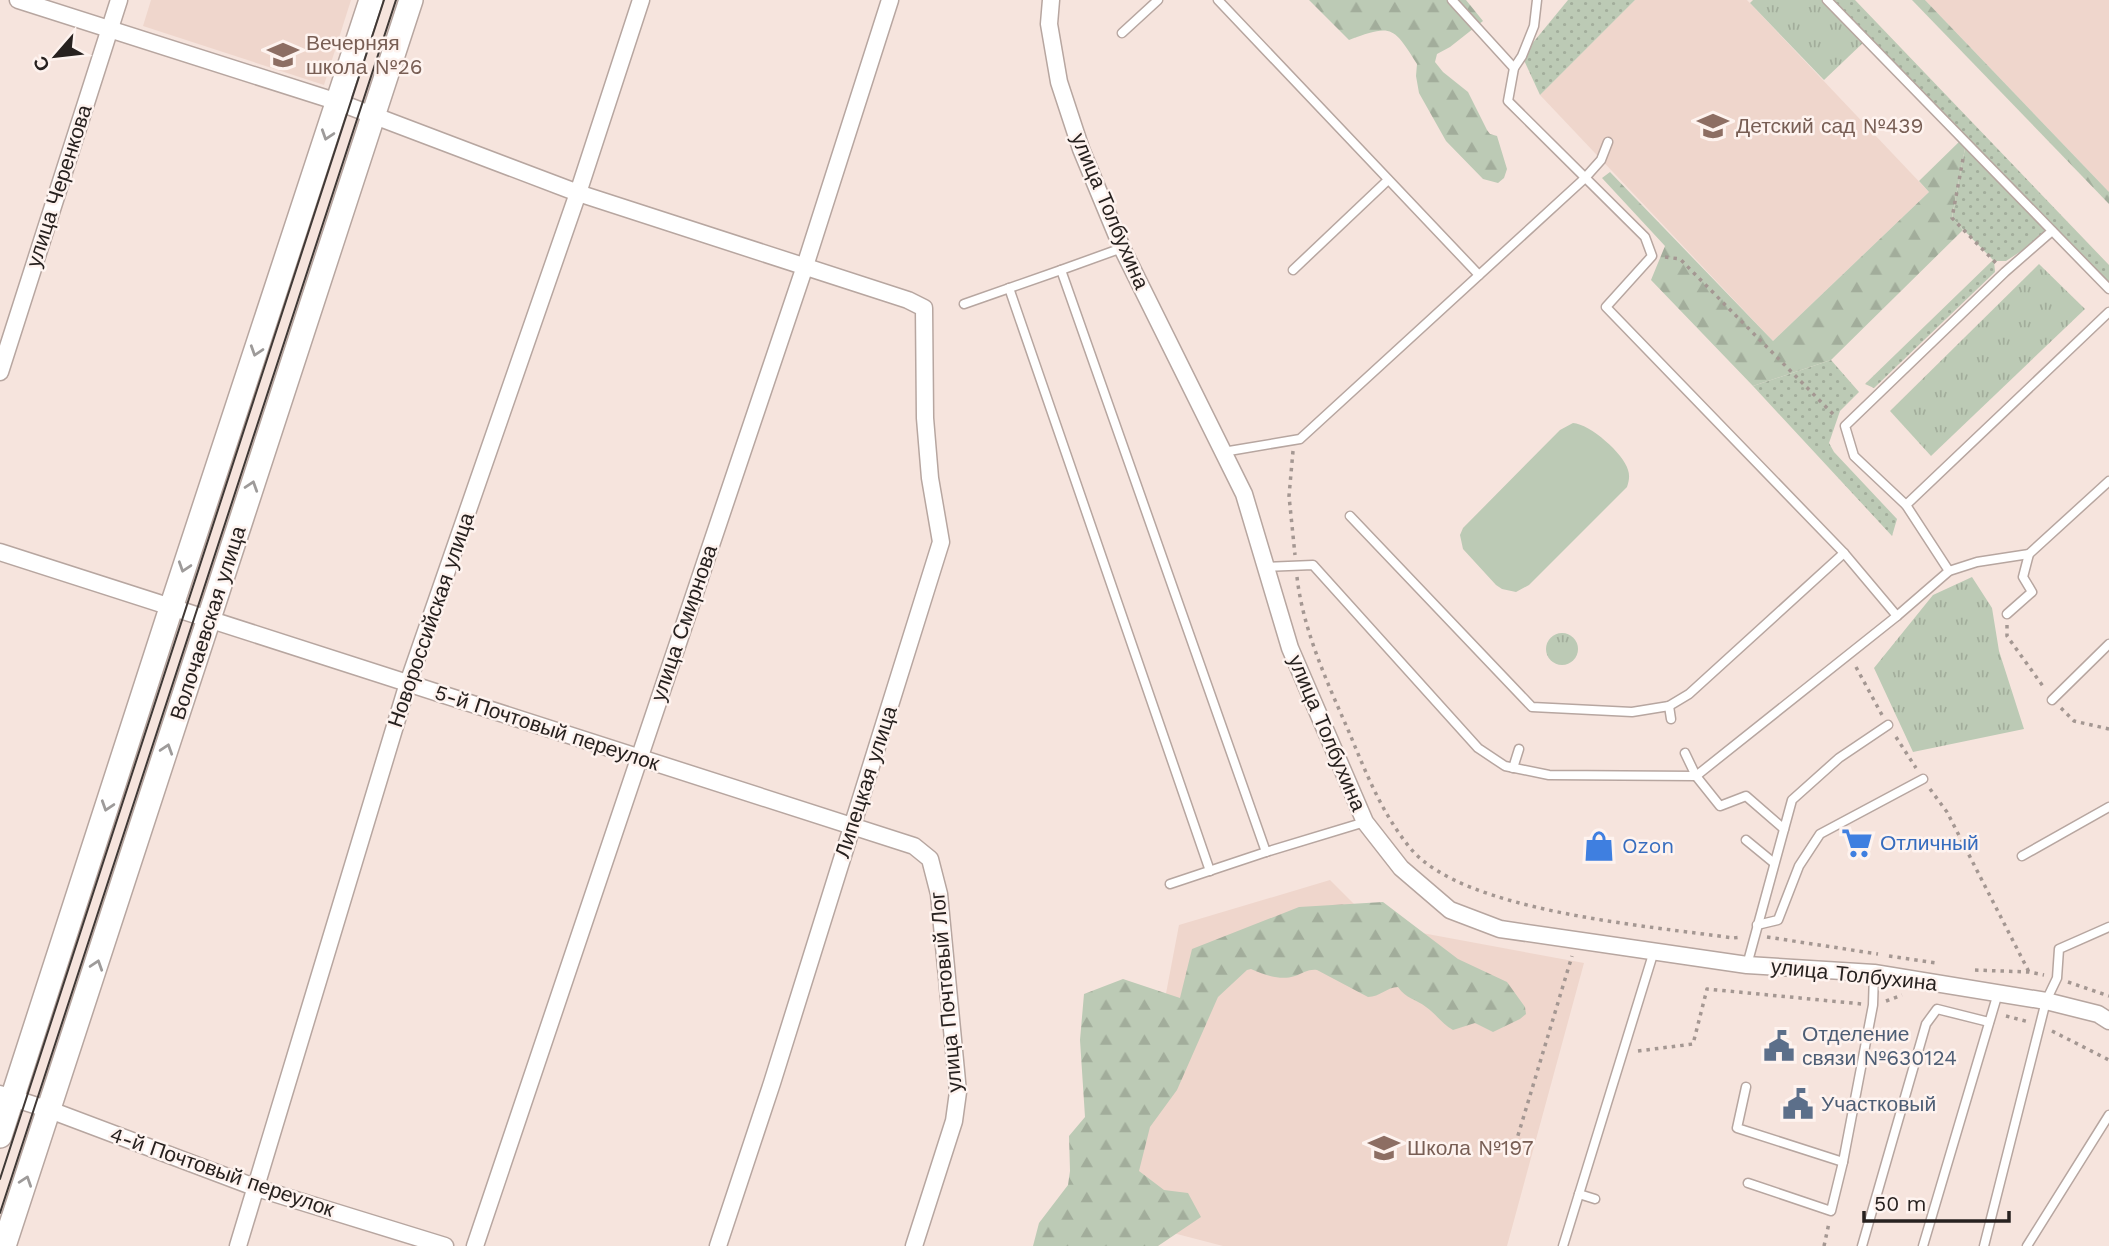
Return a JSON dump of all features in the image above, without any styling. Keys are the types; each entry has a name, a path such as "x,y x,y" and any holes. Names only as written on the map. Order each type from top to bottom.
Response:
{"main road":[{"name":"Волочаевская улица","path":"0,1136 6,1096 171,608 371,0"},
{"name":"Волочаевская улица","path":"4,1246 411,0"}],"street":[{"path":"18,0 338,102 578,193 805,266"},
{"name":"улица Черенкова","path":"0,372 119,0"},
{"name":"Новороссийская улица","path":"238,1246 408,683 578,193 641,0"},
{"name":"улица Смирнова","path":"475,1246 805,266 890,0"},
{"name":"улица Толбухина","path":"1051,0 1049,24 1062,93 1081,149 1122,248 1244,494 1290,648 1365,822 1401,868 1450,910 1500,929 1747,965 1874,973 2046,1001 2098,1014 2109,1021"},
{"name":"Липецкая улица","path":"718,1246 942,542 930,478 925,418 924,308 908,300 805,266"},
{"name":"5-й Почтовый переулок","path":"0,552 914,846 930,859"},
{"name":"улица Почтовый Лог","path":"914,1246 954,1121 958,1092 939,894 930,859"},
{"name":"4-й Почтовый переулок","path":"6,1096 257,1188 445,1246"}],"lane":[{"path":"1122,33 1158,0"},
{"path":"1219,0 1479,275"},
{"path":"1452,0 1514,68"},
{"path":"1537,0 1534,26 1514,68 1508,101 1644,237 1652,256 1606,307 1844,553 1897,616"},
{"path":"1827,0 2109,289"},
{"path":"1223,452 1300,439 1584,179 1601,160 1608,142"},
{"path":"1293,270 1388,180"},
{"path":"1949,571 1906,505 1854,456 1845,426 2005,272 2052,231"},
{"path":"964,304 1122,248"},
{"path":"1061,270 1266,852"},
{"path":"1009,288 1210,871"},
{"path":"1906,505 2109,312"},
{"path":"2007,614 2032,592 2023,577 2029,554 2109,481"},
{"path":"1350,516 1531,711 1632,712 1669,706 1689,694 1844,553"},
{"path":"1266,567 1313,565 1478,748 1505,766 1549,775 1696,776 1897,616 1949,571 1978,562 2029,554"},
{"path":"2052,700 2109,644"},
{"path":"1669,706 1671,719"},
{"path":"1747,965 1792,800 1839,758 1888,725"},
{"path":"1513,768 1519,749"},
{"path":"1685,753 1696,776 1720,806 1746,796 1784,829"},
{"path":"1757,925 1778,920 1800,866 1820,834 1923,779"},
{"path":"2022,856 2109,807"},
{"path":"1170,884 1365,822"},
{"path":"1746,840 1774,863"},
{"path":"1984,1246 2046,1001 2057,978 2059,950 2109,927"},
{"path":"1563,1246 1654,951"},
{"path":"1748,1183 1831,1211 1873,1005 1874,973"},
{"path":"1923,1246 1998,993"},
{"path":"1862,1246 1926,1024 1937,1009 1989,1021"},
{"path":"1746,1087 1737,1128 1843,1162"},
{"path":"2026,1246 2109,1115"},
{"path":"1578,1194 1595,1199"}],"path":[{"path":"1966,143 1952,218 2005,272"},
{"path":"1652,256 1680,259 1845,426"},
{"path":"1294,440 1289,496 1300,606 1332,693 1381,806 1412,850 1444,876 1480,892 1578,915 1733,938 1755,935 1940,964"},
{"path":"2007,614 2007,636 2052,700 2074,721 2109,729"},
{"path":"1849,654 1888,725 1947,812 2029,972"},
{"path":"1513,1152 1577,940 1578,915"},
{"path":"1974,970 2029,972 2057,978 2109,996"},
{"path":"1824,1246 1831,1211"}],"shaded area":[{"name":"Вечерняя школа №26","path":"151,0 351,0 324,85 143,26"},
{"path":"1635,0 1747,0 1929,192 1773,341 1540,95"},
{"path":"1925,0 2109,0 2109,192"},
{"path":"1330,880 1369,919 1422,933 1584,963 1507,1246 1223,1246 1123,1220 1179,925"}],"green space":[{"path":"1309,0 1466,0 1483,21 1437,54 1435,62 1468,92 1487,130 1497,136 1507,169 1504,178 1498,183 1483,179 1446,141 1419,93 1417,64 1396,35 1383,31 1349,40"},
{"path":"1568,0 1635,0 1540,95 1522,56"},
{"path":"1753,0 1827,0 1866,40 1824,80 1750,3"},
{"path":"1828,0 1855,0 2109,265 2109,289 2052,231 2006,261 1994,261 1995,272 1874,388 1865,384 1993,260 1952,218 1966,143"},
{"path":"1912,0 1925,0 2109,192 2109,204"},
{"path":"1962,139 1966,143 1952,217 1963,230 1831,360 1753,386 1651,280 1665,246 1602,178 1610,172 1773,341 1929,192 1919,181"},
{"path":"2039,264 2085,309 1931,456 1890,411"},
{"path":"1831,360 1859,392 1840,411 1829,443 1834,452 1897,519 1892,536 1753,386"},
{"path":"1573,423 1597,434 1620,456 1629,472 1627,487 1529,585 1516,592 1502,589 1463,549 1460,535 1463,528 1560,430"},
{"path":"1972,577 1992,608 1999,651 2024,729 1913,752 1874,668 1933,595"},
{"path":"1562,633 1573,638 1578,649 1573,660 1562,665 1551,660 1546,649 1551,638"},
{"path":"1383,902 1458,959 1507,982 1525,1007 1526,1014 1493,1032 1475,1023 1453,1030 1398,987 1368,997 1317,970 1278,978 1247,970 1218,997 1177,1090 1150,1127 1139,1171 1164,1190 1188,1193 1201,1217 1158,1246 1033,1246 1039,1223 1068,1185 1069,1136 1085,1117 1080,1040 1084,994 1123,979 1180,998 1192,949 1299,907"}],"tram line":[{"path":"0,1179 384,0"},
{"path":"0,1213 396,0"}],"place":[{"name":"Вечерняя школа №26","path":"283,55"},
{"name":"Детский сад №439","path":"1713,126"},
{"name":"Отличный","path":"1857,843"},
{"name":"Ozon","path":"1599,846"},
{"name":"Отделение связи №630124","path":"1779,1046"},
{"name":"Участковый","path":"1798,1104"},
{"name":"Школа №197","path":"1384,1148"}]}
